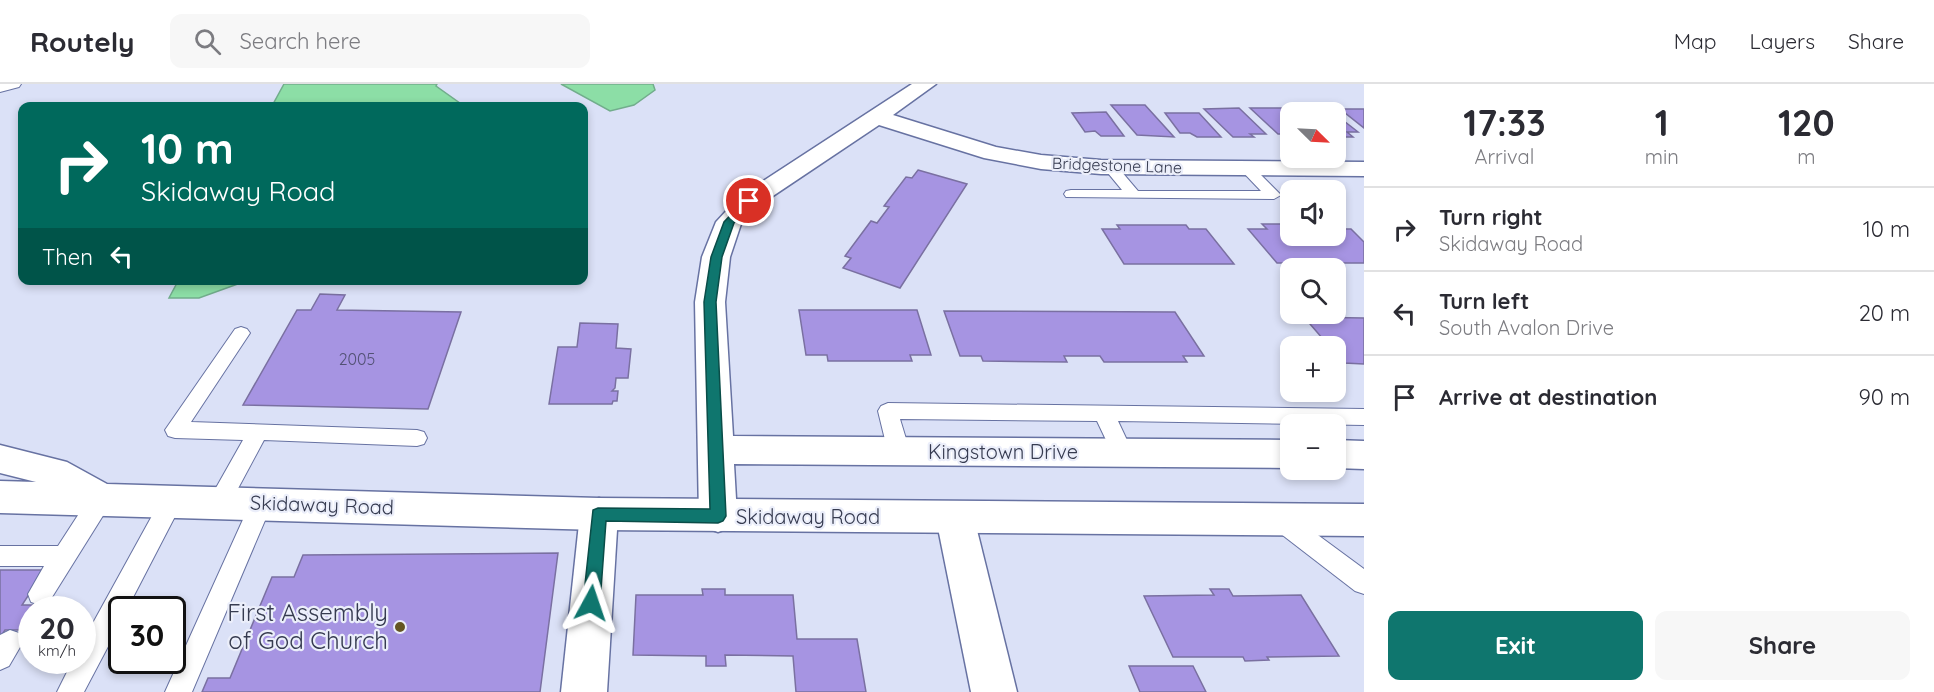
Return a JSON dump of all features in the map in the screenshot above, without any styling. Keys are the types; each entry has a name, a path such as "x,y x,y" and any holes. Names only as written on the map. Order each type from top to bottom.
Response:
{"street":[{"path":"718,516 710,302 716,257 729,222 749,201 926,84"},
{"name":"Bridgestone Lane","path":"876,117 992,153 1041,162 1110,167 1364,169"},
{"name":"Kingstown Drive","path":"715,450 1280,454"},
{"path":"1346,454 1364,455"},
{"path":"0,459 54,472 101,499"},
{"name":"Skidaway Road","path":"0,497 598,514 1364,520"},
{"path":"584,692 598,514"},
{"path":"955,518 994,692"}],"lane":[{"path":"0,88 15,84"},
{"path":"1110,167 1134,195"},
{"path":"1246,168 1274,195"},
{"path":"1071,194 1280,195"},
{"path":"241,333 176,430 417,438"},
{"path":"899,452 888,411 1364,417"},
{"path":"1104,414 1122,453"},
{"path":"219,502 258,432"},
{"path":"40,594 101,499"},
{"path":"70,692 171,501"},
{"path":"178,692 261,504"},
{"path":"1280,520 1364,583"},
{"path":"0,556 64,556"}],"shaded area":[{"path":"284,84 437,84 436,86 458,102 274,102"},
{"path":"561,84 653,84 655,90 634,105 610,111"},
{"path":"176,285 235,285 199,298 169,298"}],"building":[{"path":"1111,105 1145,105 1174,137 1137,135"},
{"path":"1239,108 1266,134 1250,134 1254,137 1233,137 1204,109"},
{"path":"1250,108 1280,108 1280,134"},
{"path":"1346,109 1364,109 1364,128 1346,114"},
{"path":"1106,112 1124,136 1101,136 1095,131 1085,132 1072,113"},
{"path":"1165,113 1199,113 1221,137 1197,137 1190,133 1180,133"},
{"path":"1346,123 1358,132 1347,132 1353,137 1346,137"},
{"path":"918,170 967,184 900,288 843,268 851,258 845,256 871,221 877,223 889,207 884,206 906,177 912,178"},
{"path":"1262,224 1280,224 1280,246 1346,246 1346,229 1351,229 1364,242 1364,263 1346,263 1346,258 1280,258 1280,263 1277,263 1248,229 1267,229"},
{"path":"1117,225 1186,225 1189,229 1206,229 1234,264 1124,264 1102,229 1120,229"},
{"path":"320,294 345,295 337,310 461,312 428,409 243,405 297,310 311,310"},
{"path":"799,310 917,310 931,355 910,355 912,361 828,361 827,355 806,355"},
{"path":"944,311 1175,312 1204,356 1183,356 1187,362 1104,362 1100,356 1064,356 1067,362 983,361 981,356 960,356"},
{"path":"1346,318 1364,318 1364,364 1346,363 1346,336 1320,336 1310,324 1346,324"},
{"path":"580,323 618,324 616,348 631,349 628,378 616,378 615,388 612,391 618,391 617,401 613,401 612,404 549,404 558,347 577,347"},
{"name":"First Assembly of God Church","path":"558,553 540,692 202,692 208,678 230,678 272,577 294,577 303,555"},
{"path":"0,570 45,570 28,596 18,596 18,630 5,630 0,638"},
{"path":"702,589 725,589 725,595 793,595 797,639 857,639 866,692 796,692 793,656 725,655 726,666 706,666 706,656 633,655 636,595 703,595"},
{"path":"1210,589 1229,589 1233,596 1301,595 1339,656 1267,657 1269,660 1245,661 1243,657 1173,657 1144,596 1214,595"},
{"path":"1129,666 1193,666 1206,692 1140,692"}],"place":[{"name":"First Assembly of God Church","path":"400,627"}],"route":[{"path":"591,603 598,514 718,516 710,302 716,257 729,222 749,201"}]}
